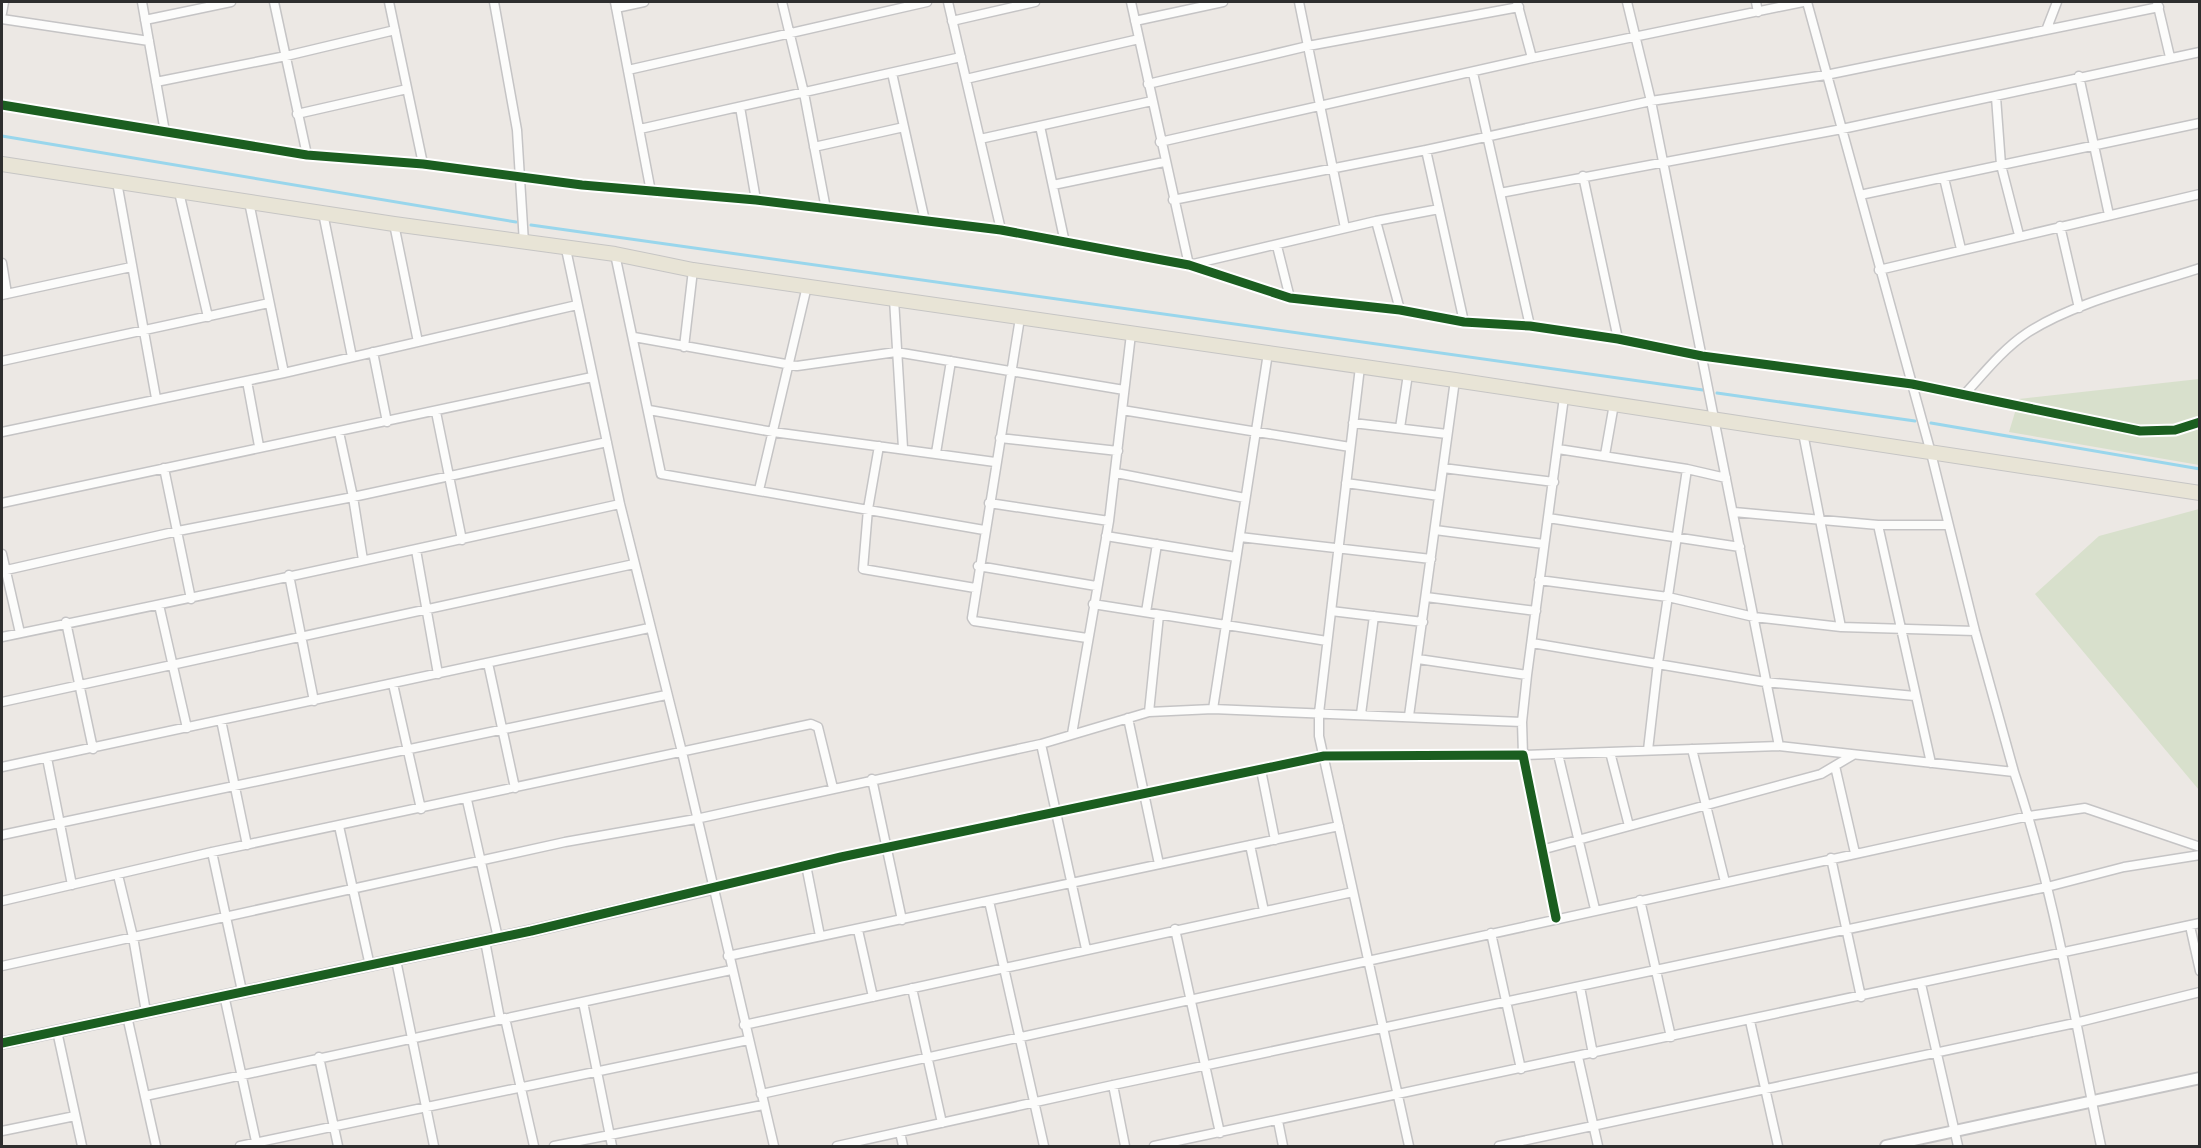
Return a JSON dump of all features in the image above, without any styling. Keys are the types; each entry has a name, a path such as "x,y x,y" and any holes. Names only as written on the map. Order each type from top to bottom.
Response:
{"main road":[{"path":"2,164 394,224 615,254 693,270 1455,380 2199,493"}],"street":[{"path":"2,14 4,2"},
{"path":"142,2 165,132"},
{"path":"145,20 231,2"},
{"path":"274,2 307,155"},
{"path":"389,2 423,164"},
{"path":"494,2 517,130 522,176 524,243"},
{"path":"644,2 616,5 651,192"},
{"path":"782,2 804,93 826,209"},
{"path":"628,70 927,2"},
{"path":"948,2 1001,230"},
{"path":"952,21 1035,2"},
{"path":"1131,2 1164,162 1189,265"},
{"path":"1135,21 1223,2"},
{"path":"1299,2 1346,228"},
{"path":"1627,2 1651,101 1779,746"},
{"path":"1755,2 1758,12"},
{"path":"1160,142 1532,58 1805,2 1931,453 1975,631 2014,772 2029,816 2047,887 2101,1146"},
{"path":"2047,28 2057,2"},
{"path":"1148,84 1308,46 1518,4 1532,58"},
{"path":"1173,200 1426,150 1651,101 1826,75 2158,4 2170,57"},
{"path":"2,20 149,41"},
{"path":"156,82 286,56 395,30"},
{"path":"966,79 1139,39"},
{"path":"1500,193 1842,129 1996,97 2079,76 2199,52"},
{"path":"640,129 961,57"},
{"path":"892,73 925,221"},
{"path":"1473,73 1530,326"},
{"path":"2079,76 2109,215"},
{"path":"297,114 407,89"},
{"path":"1996,97 2001,165 2019,236"},
{"path":"980,139 1152,101"},
{"path":"2,105 307,155 423,164 651,192 756,200 1001,230 1189,265 1290,298 1400,310 1464,322 1530,326 1618,339 1701,356 1912,384 2140,430 2175,430 2199,422"},
{"path":"740,107 756,200"},
{"path":"1860,195 2199,123"},
{"path":"1040,126 1065,243"},
{"path":"814,147 904,128"},
{"path":"1426,150 1464,322"},
{"path":"1053,185 1164,162"},
{"path":"1583,176 1618,339"},
{"path":"1944,178 1961,249"},
{"path":"117,182 156,399"},
{"path":"179,192 208,317"},
{"path":"1879,270 2199,194"},
{"path":"249,202 284,373"},
{"path":"1189,265 1277,246 1376,220 1439,209"},
{"path":"323,213 352,357"},
{"path":"1376,220 1400,310"},
{"path":"394,224 418,342"},
{"path":"2060,226 2079,308"},
{"path":"1277,246 1290,298"},
{"path":"566,249 620,504 649,628 682,752 731,970 774,1146"},
{"path":"615,254 661,474 984,530"},
{"path":"2,262 4,295 131,267"},
{"path":"1965,394 1996,360 2026,334 2052,318 2199,268"},
{"path":"684,347 693,270"},
{"path":"759,490 807,286"},
{"path":"894,299 903,448"},
{"path":"2,361 269,303"},
{"path":"2,432 284,373 577,305"},
{"path":"1020,318 978,566 972,618 974,621 1087,638"},
{"path":"1072,734 1116,473 1131,334"},
{"path":"634,337 804,366 897,352 1124,390"},
{"path":"373,352 387,422"},
{"path":"1213,709 1268,353"},
{"path":"936,453 951,361"},
{"path":"1360,367 1319,712 1319,736 1409,1146"},
{"path":"1400,428 1408,374"},
{"path":"2,503 259,446 436,412 592,377"},
{"path":"1409,716 1455,380"},
{"path":"247,381 259,446"},
{"path":"1556,918 1523,755 1522,722 1564,397"},
{"path":"1605,455 1614,404"},
{"path":"649,410 773,432 996,462"},
{"path":"1122,410 1350,447"},
{"path":"436,412 462,540"},
{"path":"1353,423 1447,434"},
{"path":"339,432 363,560"},
{"path":"1803,433 1841,627"},
{"path":"1000,438 1118,451"},
{"path":"3,571 178,531 353,497 607,442"},
{"path":"879,446 868,509 862,565 867,571 975,588"},
{"path":"1558,449 1687,469 1726,478"},
{"path":"164,468 192,599"},
{"path":"1443,468 1554,482"},
{"path":"1647,750 1687,469"},
{"path":"1116,473 1245,498"},
{"path":"1346,483 1439,496"},
{"path":"989,503 1108,521"},
{"path":"2,637 66,622 192,599 289,575 416,550 620,504"},
{"path":"1734,512 1878,525 1948,525"},
{"path":"1548,518 1740,547"},
{"path":"1878,525 1931,763"},
{"path":"1435,530 1544,544"},
{"path":"1106,536 1236,557"},
{"path":"1240,537 1431,559"},
{"path":"1146,612 1157,544"},
{"path":"416,550 438,674"},
{"path":"2,554 3,571 20,633"},
{"path":"2,702 634,564"},
{"path":"978,566 1096,586"},
{"path":"289,575 314,701"},
{"path":"1539,580 1668,597 1754,617 1841,627 1903,631 1975,631"},
{"path":"1426,597 1536,611"},
{"path":"1093,604 1327,641"},
{"path":"159,605 187,728"},
{"path":"1331,611 1423,622"},
{"path":"1149,712 1159,615"},
{"path":"1361,714 1374,616"},
{"path":"66,622 93,749"},
{"path":"2,767 649,628"},
{"path":"1532,643 1765,682 1915,696"},
{"path":"1418,659 1527,675"},
{"path":"488,663 515,788"},
{"path":"393,684 421,808"},
{"path":"2,835 666,695"},
{"path":"2,966 566,842 696,819 1041,744 1149,712 1213,709 1522,722"},
{"path":"1128,718 1159,864"},
{"path":"222,720 247,845"},
{"path":"2,901 212,852 815,725 818,727 833,788"},
{"path":"1041,744 1086,949"},
{"path":"2,1043 485,941 887,847 1324,756 1523,755 1779,746 2014,772"},
{"path":"1692,749 1725,882"},
{"path":"1610,752 1629,826"},
{"path":"1558,754 1595,909"},
{"path":"1541,850 1578,842 1821,774 1853,755"},
{"path":"47,758 72,885"},
{"path":"1835,766 1855,853"},
{"path":"1261,770 1275,840"},
{"path":"872,779 902,920"},
{"path":"466,800 498,938"},
{"path":"761,1094 1595,909 2029,816 2085,808 2199,847"},
{"path":"339,826 370,966"},
{"path":"728,956 1339,826"},
{"path":"1250,845 1264,911"},
{"path":"212,852 242,991"},
{"path":"837,1146 1113,1085 2047,887 2124,867 2199,855"},
{"path":"1832,858 1861,997"},
{"path":"806,865 820,936"},
{"path":"118,875 133,937 146,1012"},
{"path":"744,1025 1174,929 1353,892"},
{"path":"1640,900 1671,1037"},
{"path":"989,901 1002,969 1044,1146"},
{"path":"1154,1146 2061,955 2199,923"},
{"path":"2190,926 2199,971"},
{"path":"1174,929 1220,1133"},
{"path":"858,930 873,997"},
{"path":"1491,933 1521,1069"},
{"path":"485,941 502,1019 522,1087 534,1146"},
{"path":"396,960 434,1146"},
{"path":"145,1096 731,970"},
{"path":"1921,984 1958,1146"},
{"path":"1580,987 1593,1054"},
{"path":"912,988 942,1123"},
{"path":"1499,1146 2075,1023 2199,992"},
{"path":"224,995 257,1145"},
{"path":"583,1002 611,1142"},
{"path":"127,1016 156,1146"},
{"path":"1750,1021 1778,1146"},
{"path":"57,1031 82,1146"},
{"path":"240,1146 257,1145 333,1125 426,1108 748,1040"},
{"path":"319,1057 338,1146"},
{"path":"1578,1057 1598,1146"},
{"path":"1886,1146 2199,1078"},
{"path":"1113,1085 1125,1146"},
{"path":"554,1146 611,1142 763,1105"},
{"path":"2,1131 75,1116"},
{"path":"1278,1121 1283,1146"},
{"path":"900,1132 903,1146"}],"green space":[{"path":"2199,379 2199,465 2009,432 2019,399"},
{"path":"2200,509 2199,790 2035,594 2099,536"}],"waterway":[{"path":"2,136 516,222"},
{"path":"531,225 1703,390"},
{"path":"1717,393 1915,421"},
{"path":"1931,423 2200,469"}],"cycle path":[{"path":"2,105 307,155 423,164 582,185 756,200 1001,230 1189,265 1290,298 1400,310 1464,322 1530,326 1618,339 1702,356 1912,384 2140,431 2175,430 2200,422"},
{"path":"2,1043 531,931 841,857 1324,756 1523,755 1556,918"}]}
